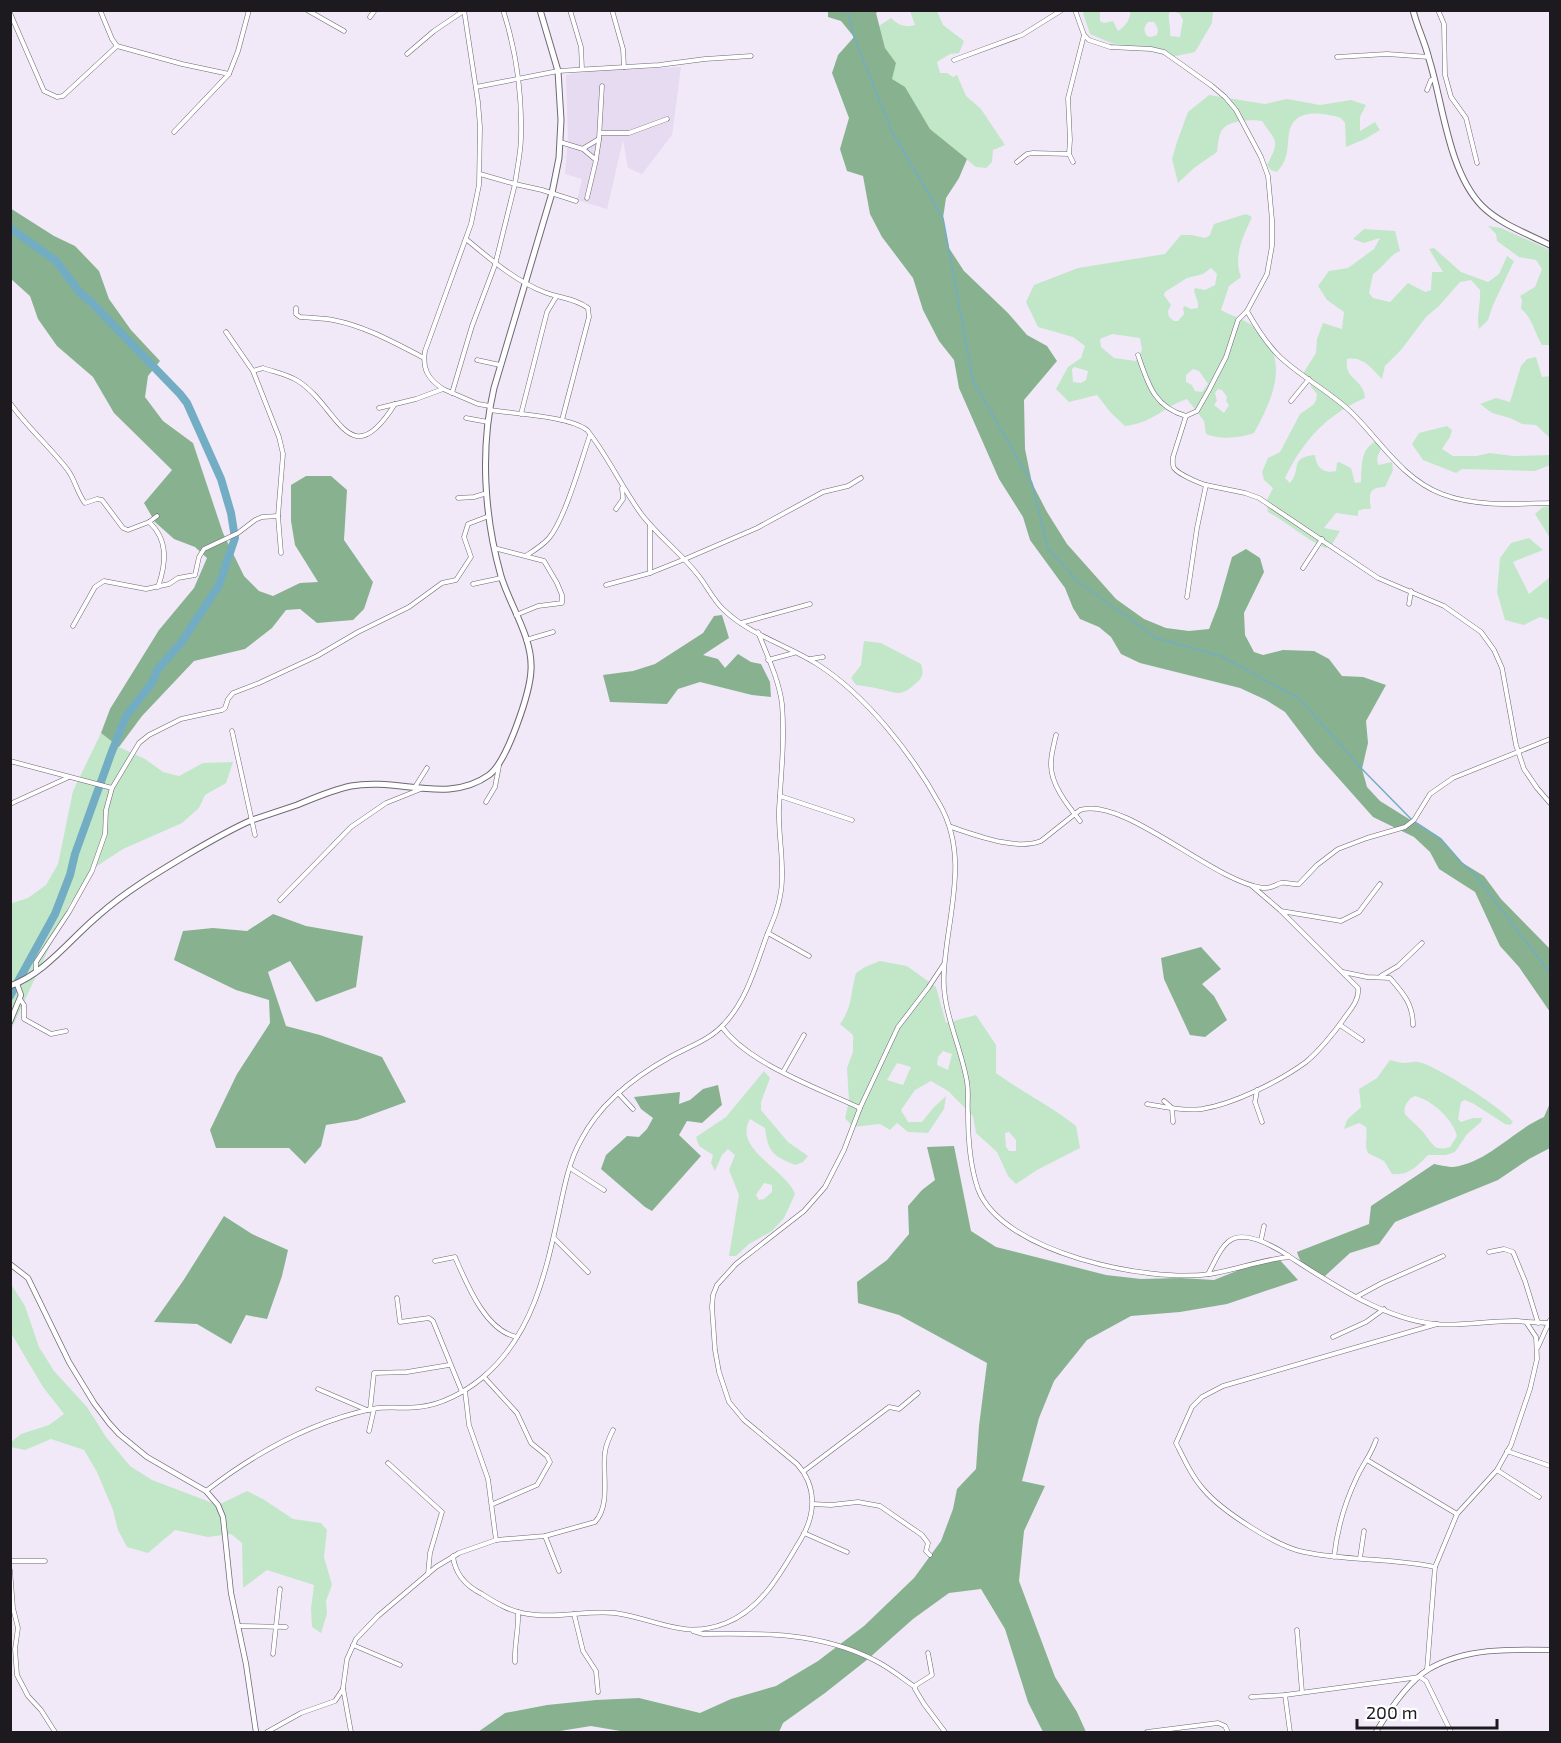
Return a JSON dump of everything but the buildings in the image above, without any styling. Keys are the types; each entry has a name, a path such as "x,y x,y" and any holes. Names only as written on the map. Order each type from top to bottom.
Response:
{"main road":[{"path":"14,985 36,971 97,916 139,885 210,841 252,820 350,786 372,783 449,790 466,787 480,781 499,766 520,715 531,668 525,641 501,578 494,548 486,469 488,422 489,408 500,365 552,193 560,142 558,71 540,10"},
{"path":"1413,10 1429,57 1442,115 1458,165 1480,204 1503,220 1551,244"}],"street":[{"path":"100,10 117,46 229,74"},
{"path":"174,132 229,74 249,10"},
{"path":"307,10 344,31"},
{"path":"370,17 375,10"},
{"path":"452,393 477,310 495,265 515,184 521,135 516,66 503,10"},
{"path":"570,10 581,47 582,69"},
{"path":"612,10 623,49 624,67"},
{"path":"954,60 1022,35 1062,10"},
{"path":"1075,10 1084,35 1095,43 1110,47 1164,52 1212,86 1236,110 1261,157 1268,176 1271,197 1270,262 1264,281 1247,311 1238,320 1220,370 1197,411 1186,416 1160,403 1138,355"},
{"path":"1438,10 1444,24 1445,75 1451,97 1466,118 1477,163"},
{"path":"407,54 465,11 477,87 480,174 466,238 448,291 430,333 424,358 425,369 429,377 443,389 489,408 578,424 590,434 650,525 685,559 723,610 741,623 830,673 877,714 930,788 951,827 956,875 943,984 946,1005 963,1061 968,1087 968,1125 974,1175 987,1205 999,1218 1017,1231 1070,1257 1145,1272 1208,1275 1290,1257"},
{"path":"10,13 44,91 51,95 63,96 117,46"},
{"path":"1073,162 1069,153 1069,91 1084,35"},
{"path":"1337,57 1387,54 1429,57"},
{"path":"477,87 558,71 751,56"},
{"path":"1428,90 1431,81 1435,80"},
{"path":"587,198 601,133 602,86"},
{"path":"601,133 629,133 667,118"},
{"path":"583,149 599,139"},
{"path":"560,142 583,149 596,160"},
{"path":"1017,162 1027,154 1069,153"},
{"path":"480,174 576,201"},
{"path":"466,238 495,265 524,282 556,297 579,301 588,308 589,312 562,420"},
{"path":"521,414 547,312 556,297"},
{"path":"296,308 296,314 300,317 332,320 357,327 380,335 424,358"},
{"path":"1247,311 1257,329 1274,350 1352,414 1393,459 1428,488 1456,499 1489,503 1551,503"},
{"path":"226,332 254,371 279,437 283,454 278,516 281,553"},
{"path":"477,360 500,365"},
{"path":"254,371 263,368 298,381 326,407 347,432 354,436 369,434 378,428 395,404"},
{"path":"1291,400 1309,379"},
{"path":"379,408 443,389"},
{"path":"10,403 22,420 32,427 68,470 85,503 97,499 102,500 123,528 128,530 149,522 157,516"},
{"path":"1186,416 1173,457 1174,468 1206,485 1259,498 1378,578 1444,606 1481,632 1494,650 1502,668 1518,753 1524,769 1551,803"},
{"path":"466,417 488,422"},
{"path":"526,555 553,533 590,434"},
{"path":"606,585 650,573 685,559 757,528 823,492 848,486 861,478"},
{"path":"616,509 623,500 622,484"},
{"path":"1187,597 1206,485"},
{"path":"458,498 488,493"},
{"path":"73,626 95,587 104,581 146,589 158,588 178,578 195,575 199,557 204,549 238,533 255,520 278,516"},
{"path":"36,971 36,962 69,912 92,871 105,834 106,810 112,788 140,743 149,735 189,717 222,710 233,693 317,656 358,632 409,607 442,583 456,580 471,557 464,537 468,524 489,516"},
{"path":"149,522 161,536 164,549 163,572 158,588"},
{"path":"650,525 650,573"},
{"path":"1303,568 1322,540"},
{"path":"494,548 539,558 546,562 562,595 562,603 538,606 516,615"},
{"path":"474,584 501,578"},
{"path":"1409,604 1411,591"},
{"path":"741,623 810,604"},
{"path":"525,641 553,632"},
{"path":"206,1491 227,1475 283,1441 335,1420 370,1410 424,1406 463,1391 483,1377 517,1337 537,1299 570,1168 580,1140 595,1119 628,1083 706,1038 722,1027 733,1013 745,992 774,921 781,891 782,703 758,632"},
{"path":"768,660 794,653"},
{"path":"810,660 823,657"},
{"path":"232,731 255,836"},
{"path":"1056,735 1051,772 1058,789 1073,814 1080,821"},
{"path":"951,827 993,840 1034,844 1041,841 1073,814 1087,808 1110,812 1144,827 1222,874 1263,888 1286,883 1299,884 1317,865 1338,849 1405,827 1414,820 1430,794 1453,778 1551,739"},
{"path":"10,761 112,788"},
{"path":"486,802 495,787 499,766"},
{"path":"415,787 427,768"},
{"path":"10,804 69,777"},
{"path":"280,900 351,827 386,804 424,788"},
{"path":"780,796 852,820"},
{"path":"1147,1104 1200,1109 1219,1105 1257,1090 1307,1061 1340,1025 1359,993 1358,988 1280,910 1250,884"},
{"path":"1280,910 1341,921 1359,912 1380,884"},
{"path":"768,933 809,956"},
{"path":"1380,977 1398,966 1422,943"},
{"path":"692,1631 726,1623 752,1608 772,1586 804,1533 813,1504 812,1491 804,1471 744,1420 729,1402 719,1372 715,1350 713,1295 717,1285 736,1264 804,1211 825,1187 844,1150 860,1108 898,1027 944,964"},
{"path":"1339,970 1367,977 1390,978 1407,997 1413,1025"},
{"path":"10,1022 21,995 14,985"},
{"path":"20,999 24,1005 24,1019 51,1034 66,1031"},
{"path":"1340,1025 1362,1040"},
{"path":"722,1027 733,1040 752,1054 783,1072 860,1108"},
{"path":"783,1072 804,1035"},
{"path":"1257,1090 1255,1102 1262,1122"},
{"path":"618,1093 633,1109"},
{"path":"1164,1101 1172,1108 1173,1122"},
{"path":"570,1168 604,1190"},
{"path":"1260,1240 1264,1226"},
{"path":"554,1238 588,1272"},
{"path":"1208,1275 1230,1240 1251,1238 1260,1240 1290,1257 1323,1279 1410,1320 1438,1324 1550,1322"},
{"path":"1490,1252 1504,1249 1513,1252 1538,1323"},
{"path":"1357,1296 1443,1256"},
{"path":"435,1261 455,1257 458,1268 479,1306 500,1330 517,1337"},
{"path":"11,1265 28,1278 69,1362 109,1423 147,1457 206,1491 219,1505 230,1584 256,1732"},
{"path":"397,1299 400,1323 429,1318 433,1321 449,1365 463,1391 469,1425 488,1479 496,1540"},
{"path":"1333,1337 1366,1322 1384,1309"},
{"path":"1526,1322 1536,1337 1538,1347"},
{"path":"1427,1670 1435,1567 1457,1514 1497,1470 1507,1451 1525,1409 1534,1376 1538,1347 1550,1322"},
{"path":"1435,1567 1334,1557 1302,1552 1281,1545 1222,1508 1203,1490 1176,1443 1183,1422 1192,1407 1202,1397 1223,1386 1438,1324"},
{"path":"369,1431 374,1373 407,1372 449,1365"},
{"path":"483,1377 517,1413 531,1443 547,1456 550,1462 537,1485 493,1504"},
{"path":"318,1389 370,1410"},
{"path":"804,1471 889,1407 899,1409 918,1393"},
{"path":"351,1732 343,1688 347,1659 361,1633 428,1574 453,1556 496,1540 545,1536 588,1525 599,1517 604,1495 604,1454 613,1430"},
{"path":"1334,1557 1344,1512 1358,1475 1373,1450 1376,1440"},
{"path":"1507,1451 1551,1466"},
{"path":"1367,1460 1457,1514"},
{"path":"388,1463 442,1512 430,1553 428,1574"},
{"path":"1497,1470 1539,1497"},
{"path":"813,1504 858,1502 880,1506 922,1535 928,1543 926,1551 930,1555"},
{"path":"1360,1558 1364,1531"},
{"path":"804,1533 847,1552"},
{"path":"545,1536 559,1571"},
{"path":"453,1556 454,1563 468,1587 501,1605 529,1615 611,1613 703,1634 791,1635 826,1642 877,1661 915,1687 924,1704 945,1732"},
{"path":"447,1560 454,1563"},
{"path":"10,1561 45,1561"},
{"path":"10,1570 13,1608 18,1628 15,1649 16,1671 22,1686 55,1732"},
{"path":"273,1654 280,1589"},
{"path":"515,1662 519,1626 518,1612"},
{"path":"574,1614 583,1652 596,1671 598,1692"},
{"path":"239,1626 286,1627"},
{"path":"1297,1630 1302,1692"},
{"path":"353,1646 400,1665"},
{"path":"1376,1732 1393,1707 1420,1677 1427,1670 1444,1662 1499,1650 1551,1650"},
{"path":"915,1687 932,1675 928,1653"},
{"path":"10,1672 16,1671"},
{"path":"1251,1696 1285,1695 1420,1677 1426,1681 1451,1732"},
{"path":"267,1732 301,1713 335,1701 343,1688"},
{"path":"1285,1695 1290,1732"},
{"path":"1148,1732 1218,1723 1225,1726 1228,1732"}],"shaded area":[{"path":"681,67 672,135 642,174 628,168 623,140 607,209 577,200 582,179 565,174 568,138 566,75 591,71"}],"green space":[{"path":"828,11 879,11 876,13 885,48 896,63 892,79 905,87 930,129 967,159 959,178 946,198 943,218 949,248 964,271 1008,313 1027,335 1047,346 1057,361 1024,400 1025,449 1032,483 1067,544 1116,599 1144,619 1166,628 1189,631 1209,629 1232,557 1246,549 1260,558 1264,572 1244,613 1245,635 1254,652 1263,655 1283,650 1314,651 1329,659 1342,676 1363,677 1386,685 1366,721 1368,743 1362,769 1367,787 1380,801 1441,839 1461,862 1484,876 1501,899 1550,949 1550,1012 1519,967 1500,946 1475,892 1439,869 1430,852 1414,837 1373,817 1316,753 1285,712 1240,688 1140,663 1121,654 1111,637 1099,627 1080,619 1065,588 1030,540 1023,517 999,479 959,388 954,360 939,341 923,310 913,278 882,237 870,214 863,176 847,171 840,149 849,118 832,73 838,55 854,37 841,21 828,17"},
{"path":"910,11 937,11 943,25 964,41 959,53 950,54 937,62 940,73 947,73 953,77 957,75 966,96 981,109 1005,145 993,150 992,162 986,168 976,167 930,129 918,110 891,79 896,63 885,49 879,26 891,18 902,25 915,25"},
{"path":"1100,11 1100,21 1104,23 1113,21 1118,31 1130,17 1130,11 1173,11 1213,11 1212,23 1195,52 1171,57 1111,43 1090,34 1083,13","holes":["1173,11 1180,14 1183,20 1180,37 1170,36 1169,13","1148,22 1154,22 1158,29 1157,35 1147,36 1144,29"]},
{"path":"1209,95 1265,104 1287,99 1320,105 1351,100 1366,105 1360,117 1360,131 1375,122 1380,130 1346,147 1345,123 1341,118 1318,114 1303,116 1292,125 1286,158 1277,172 1271,170 1267,165 1274,151 1275,142 1262,121 1246,120 1233,123 1221,132 1217,152 1178,183 1172,159 1177,142 1188,112"},
{"path":"10,208 54,236 75,246 99,271 109,299 131,330 160,361 148,376 145,397 163,421 193,443 223,533 244,576 259,591 273,596 300,583 318,582 295,545 291,521 291,485 306,476 331,476 347,490 344,540 373,582 364,609 353,620 317,623 300,609 286,610 272,628 245,649 194,661 142,716 119,747 101,733 110,709 159,630 194,588 207,558 195,547 174,539 155,522 144,503 172,470 114,413 93,377 57,346 38,319 30,296 11,279"},
{"path":"1246,214 1252,217 1242,239 1239,254 1241,277 1229,286 1221,310 1258,330 1268,342 1274,355 1276,368 1272,394 1254,433 1230,438 1206,434 1204,421 1187,399 1143,422 1125,426 1097,395 1069,402 1056,389 1068,367 1081,358 1085,346 1073,337 1038,327 1026,302 1034,285 1078,268 1165,254 1181,235 1205,238 1210,235 1214,224","holes":["1211,268 1217,274 1215,285 1205,290 1195,288 1198,308 1191,309 1185,306 1184,314 1178,321 1174,321 1169,317 1168,311 1171,305 1164,295 1165,292 1187,278 1203,274","1112,334 1140,338 1142,350 1136,361 1114,358 1101,347 1100,339","1074,367 1088,371 1086,380 1081,383 1073,382 1072,369","1193,369 1199,371 1208,384 1202,392 1195,391 1192,385 1186,382 1186,375","1218,389 1222,390 1229,405 1224,413 1214,405 1217,401 1215,393"]},
{"path":"1488,226 1501,228 1550,250 1550,345 1542,345 1531,321 1521,309 1520,296 1535,287 1542,269 1536,260 1519,257 1497,241 1496,234"},
{"path":"1364,229 1395,231 1400,251 1373,274 1369,293 1373,298 1390,302 1408,283 1425,292 1431,290 1432,272 1443,272 1429,249 1434,248 1461,272 1488,282 1499,274 1507,256 1514,261 1488,320 1479,329 1480,290 1471,280 1460,282 1426,317 1401,350 1385,366 1382,379 1362,361 1347,359 1348,372 1364,391 1365,398 1339,412 1317,430 1300,452 1285,478 1290,483 1299,461 1307,456 1315,455 1321,469 1328,472 1336,471 1339,462 1351,468 1355,483 1361,482 1365,452 1368,447 1379,440 1383,444 1377,458 1378,465 1392,462 1393,470 1385,487 1375,488 1371,493 1371,509 1358,511 1358,516 1336,513 1324,528 1340,531 1331,546 1325,548 1268,512 1266,502 1273,488 1264,480 1262,472 1268,458 1280,452 1300,414 1316,400 1317,394 1311,387 1310,380 1302,375 1316,353 1317,339 1323,323 1342,329 1344,312 1327,300 1318,286 1329,271 1348,268 1374,249 1380,238 1364,243 1353,239"},
{"path":"1536,357 1542,377 1550,376 1550,438 1536,425 1522,424 1492,413 1480,404 1496,398 1510,402 1521,366 1527,359"},
{"path":"1447,426 1452,430 1442,449 1453,456 1476,456 1490,453 1513,456 1550,455 1550,465 1535,471 1462,469 1456,473 1423,460 1412,444 1419,433"},
{"path":"1550,506 1550,538 1535,514 1543,507"},
{"path":"1529,538 1543,550 1513,562 1529,594 1549,578 1550,569 1550,620 1540,617 1524,625 1505,620 1497,592 1500,558 1511,543"},
{"path":"722,615 729,638 703,655 718,659 725,668 738,654 751,662 761,664 770,682 771,697 752,695 700,682 678,689 667,704 610,702 603,675 633,671 655,664 703,633 714,616"},
{"path":"864,641 881,643 921,664 923,673 918,682 899,693 856,685 851,678 861,665"},
{"path":"101,733 119,747 145,759 163,772 179,776 203,763 233,762 226,783 205,795 199,808 182,823 123,849 97,866 69,905 11,1030 12,903 28,898 46,885 58,864 73,791"},
{"path":"273,914 306,926 363,936 356,987 316,1002 290,961 268,972 286,1026 320,1035 382,1057 406,1102 357,1120 326,1125 321,1146 305,1164 289,1148 216,1148 210,1130 237,1074 270,1023 269,1000 236,990 174,960 183,931 213,928 247,931"},
{"path":"1201,947 1221,969 1202,984 1214,996 1227,1020 1205,1037 1190,1035 1164,979 1161,958"},
{"path":"880,961 907,966 936,987 946,1023 976,1015 996,1045 996,1073 1076,1126 1080,1148 1037,1170 1016,1184 1008,1176 997,1152 976,1133 973,1116 948,1091 931,1081 915,1090 901,1110 908,1122 922,1122 946,1096 944,1109 928,1133 908,1132 897,1123 890,1130 880,1124 853,1127 845,1118 849,1101 847,1068 853,1052 853,1035 840,1024 849,1005 856,973","holes":["943,1051 952,1054 948,1070 937,1065 938,1057","897,1063 911,1067 903,1085 887,1080","1009,1132 1016,1140 1016,1151 1009,1151 1006,1147 1005,1133"]},
{"path":"1390,1060 1402,1063 1418,1062 1468,1088 1513,1122 1510,1125 1505,1124 1465,1100 1461,1102 1458,1119 1461,1122 1482,1118 1455,1152 1446,1155 1428,1155 1408,1172 1392,1174 1384,1161 1368,1153 1366,1127 1359,1123 1344,1129 1347,1120 1361,1107 1359,1089 1377,1078","holes":["1415,1096 1441,1111 1451,1123 1457,1136 1450,1147 1441,1149 1436,1147 1405,1114 1405,1106 1410,1099"]},
{"path":"764,1071 770,1078 761,1102 761,1110 788,1142 808,1156 803,1162 795,1165 781,1159 770,1148 765,1128 750,1119 746,1130 748,1140 754,1150 782,1176 795,1194 784,1218 772,1231 749,1244 736,1256 729,1256 739,1195 729,1170 735,1155 728,1149 722,1155 715,1171 711,1163 713,1155 699,1146 696,1137 726,1117","holes":["764,1183 772,1185 772,1192 759,1200 756,1195"]},
{"path":"718,1085 722,1105 702,1123 687,1121 679,1135 701,1156 652,1211 601,1169 606,1155 627,1136 639,1137 653,1118 641,1109 634,1097 680,1092 679,1104 690,1100 703,1089"},
{"path":"1550,1103 1550,1148 1498,1180 1395,1222 1379,1244 1350,1253 1325,1276 1310,1271 1301,1262 1297,1252 1369,1224 1371,1206 1434,1164 1453,1167 1478,1159 1544,1117"},
{"path":"954,1146 971,1231 996,1247 1106,1275 1141,1279 1214,1280 1278,1258 1298,1280 1227,1304 1180,1312 1131,1316 1087,1340 1054,1381 1039,1418 1022,1481 1045,1486 1024,1531 1019,1581 1055,1677 1077,1712 1086,1732 1043,1732 1028,1702 1005,1629 981,1589 949,1593 913,1619 825,1693 783,1723 779,1732 626,1732 591,1726 554,1732 478,1732 505,1713 547,1705 596,1700 639,1698 700,1713 731,1699 776,1686 818,1661 864,1626 914,1578 941,1541 953,1509 957,1489 976,1469 987,1363 899,1315 858,1303 857,1282 887,1260 909,1234 908,1206 922,1190 935,1180 927,1147"},
{"path":"224,1216 252,1234 288,1250 282,1276 267,1319 246,1315 231,1344 197,1324 154,1322"},
{"path":"11,1284 25,1306 39,1347 54,1371 87,1407 106,1437 130,1466 152,1480 218,1505 247,1491 293,1519 321,1523 327,1530 324,1557 332,1585 326,1601 327,1614 321,1633 312,1627 311,1609 314,1585 267,1570 243,1588 242,1543 231,1534 208,1537 175,1530 148,1553 127,1547 118,1530 113,1510 97,1472 84,1450 51,1439 25,1450 11,1447 11,1442 21,1434 49,1425 64,1414 43,1387 11,1333"}],"waterway":[{"path":"847,10 854,37 893,134 943,218 973,381 1032,483 1048,549 1079,582 1156,638 1221,656 1300,699 1362,769 1411,819"},
{"path":"10,228 56,261 81,294 187,403 221,479 231,513 235,538 219,585 181,643 157,670 152,683 126,716 55,914 10,996"},
{"path":"1415,822 1441,839 1475,875 1550,973"}]}
